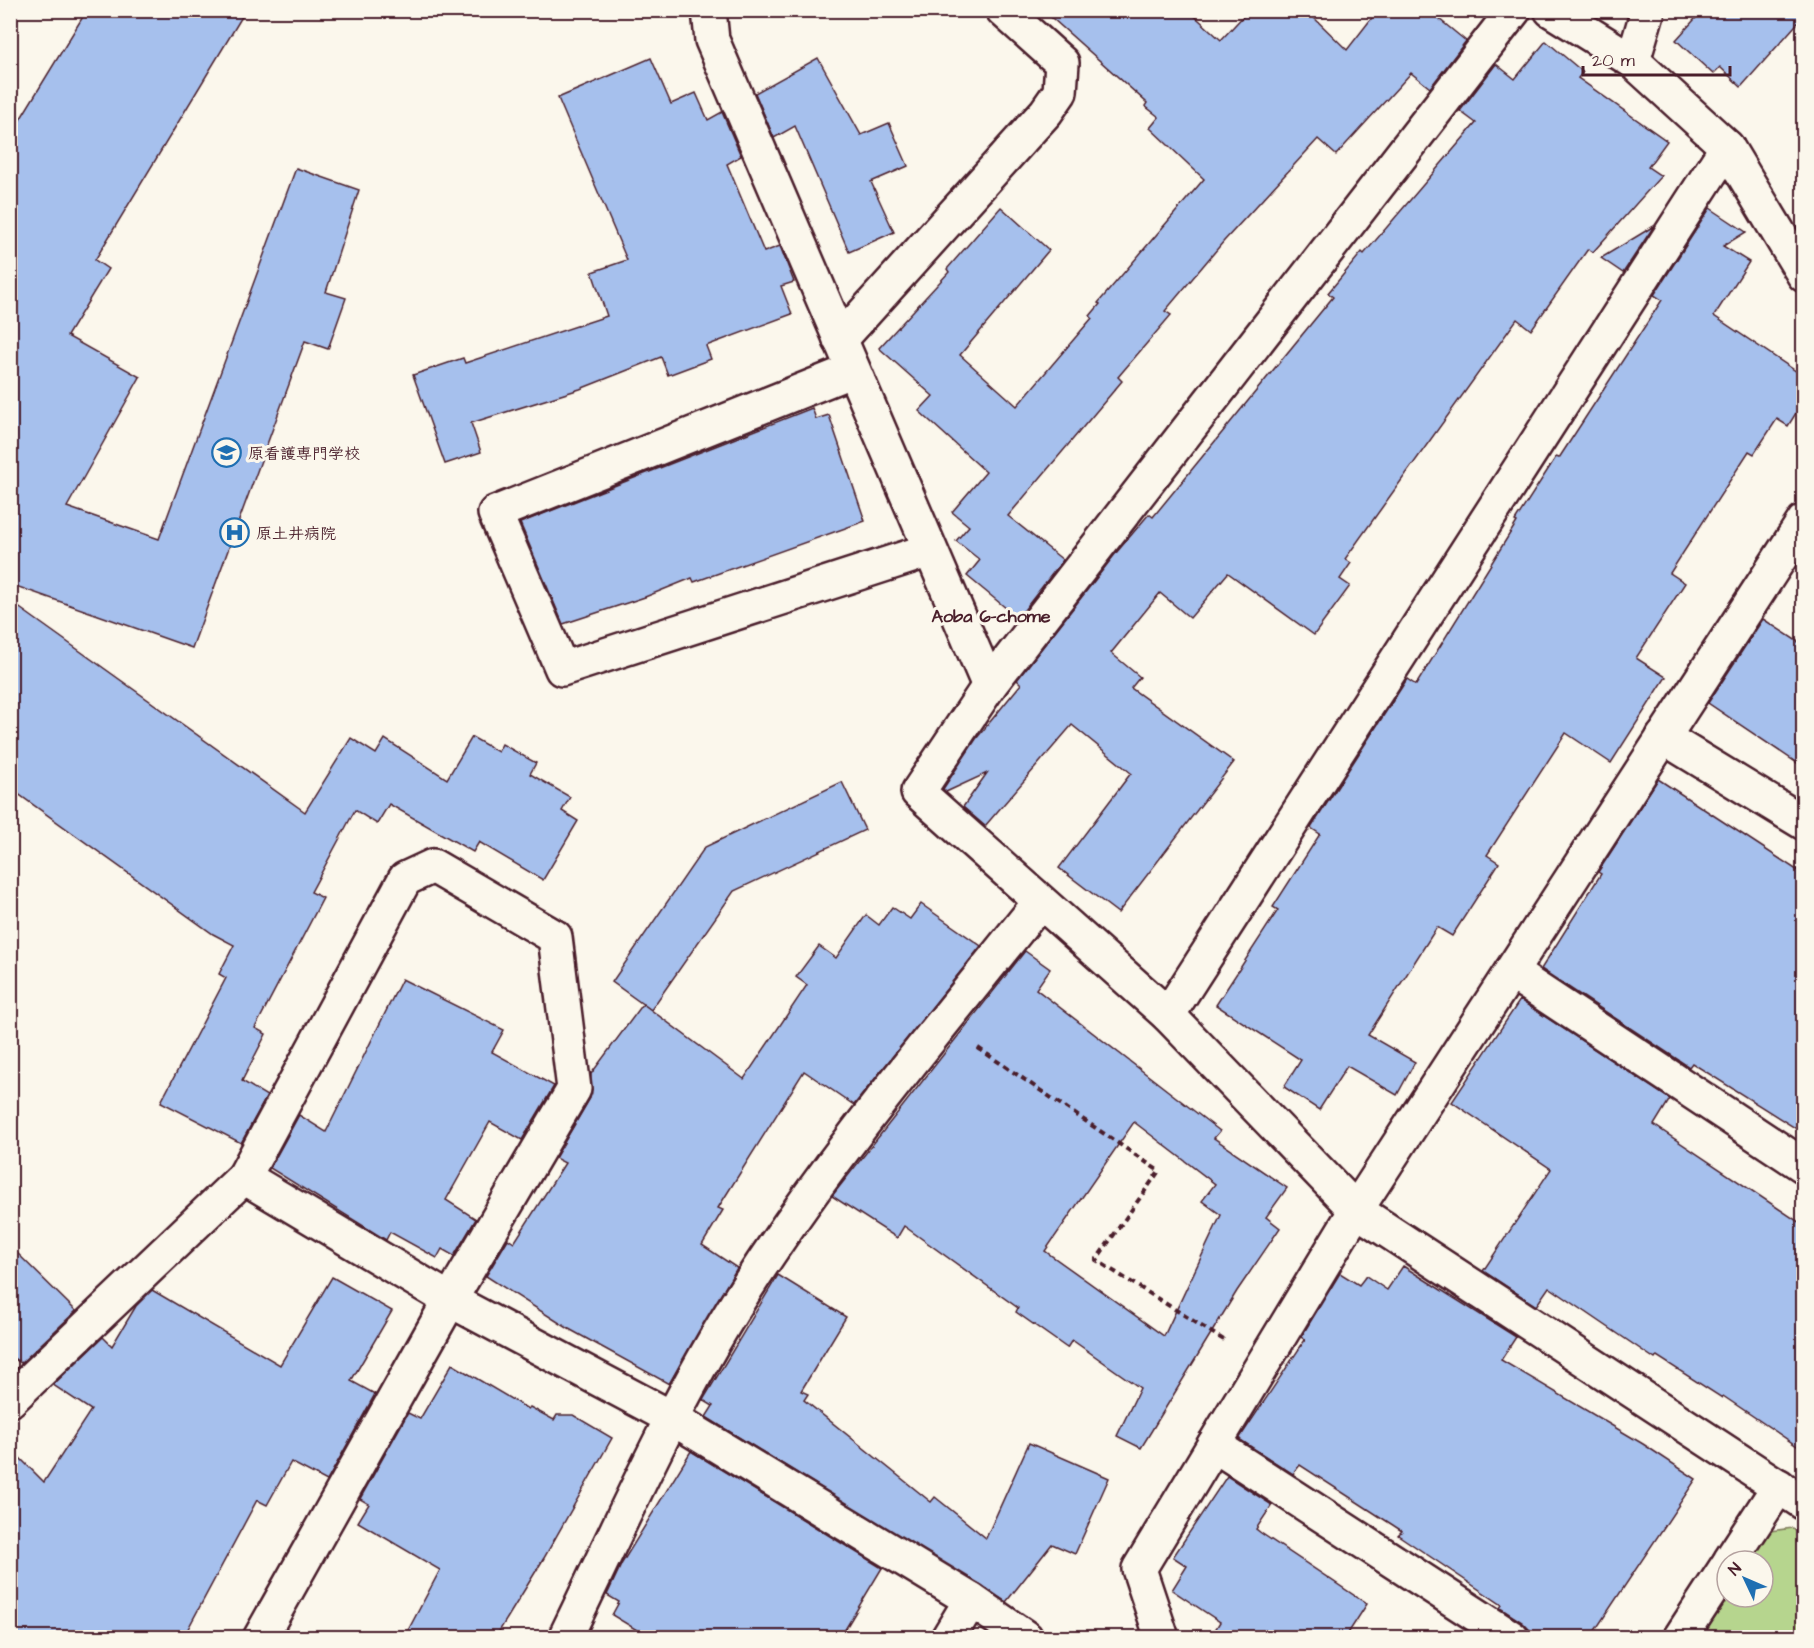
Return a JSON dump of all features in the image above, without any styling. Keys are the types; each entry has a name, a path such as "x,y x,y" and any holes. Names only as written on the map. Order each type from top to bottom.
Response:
{"street":[{"path":"709,10 712,40 989,686"},
{"path":"840,340 1046,112 1060,92 1062,63 1003,10"},
{"path":"1514,10 989,686 918,792 1168,1015 1356,1210 1791,1495 1741,1549"},
{"path":"1551,10 1634,61 1727,147 1803,275"},
{"path":"1634,61 1648,10"},
{"path":"1168,1015 1727,147"},
{"path":"853,370 495,513 562,669 930,550"},
{"path":"1162,1638 1139,1569 1356,1210 1803,521"},
{"path":"1663,737 1803,823"},
{"path":"10,1400 244,1177 405,879 433,866 555,937 574,1089 450,1300 260,1638"},
{"path":"565,1638 672,1418 741,1296 814,1186 1040,902"},
{"path":"1510,972 1803,1166"},
{"path":"244,1177 450,1300 672,1418 971,1600 1026,1638"},
{"path":"1214,1445 1512,1638"},
{"path":"1680,1638 1715,1584"},
{"path":"948,1638 971,1600"}],"path":[{"path":"943,1024 1159,1171 1096,1260 1263,1364"}],"green space":[{"path":"1793,1528 1803,1535 1803,1637 1700,1638 1719,1609 1775,1609 1775,1549 1758,1549 1770,1531"}],"building":[{"path":"87,10 246,10 95,260 108,269 67,336 140,377 67,507 159,539 296,168 359,190 326,292 346,298 328,349 305,341 192,648 10,584 10,136"},
{"path":"1043,10 1188,10 1221,40 1249,10 1306,10 1347,50 1378,10 1428,10 1466,41 1430,88 1411,73 1336,155 1318,139 1224,241 1165,311 1171,315 1118,377 1122,381 1008,516 1063,560 1018,618 967,576 980,560 956,541 969,526 952,512 986,472 919,411 933,396 879,348 949,272 947,269 1001,207 1049,250 960,355 1017,406 1092,318 1090,316 1100,304 1098,303 1204,179 1150,128 1159,117 1145,106 1147,103"},
{"path":"1703,10 1803,10 1803,17 1741,87 1720,67 1713,74 1676,40"},
{"path":"1546,41 1583,72 1578,78 1667,141 1648,167 1661,176 1593,252 1588,249 1531,330 1517,319 1345,559 1351,563 1340,579 1350,586 1314,635 1228,573 1190,618 1160,593 1111,653 1140,677 1131,688 1234,762 1118,913 1059,868 1131,773 1072,725 985,826 963,807 987,773 946,792 943,789 976,739 1021,684 1017,680 1116,553 1149,514 1153,517 1333,297 1328,293 1476,123 1460,111 1496,64 1515,79"},
{"path":"651,58 671,104 696,93 708,120 722,112 741,156 727,164 764,252 780,246 794,282 781,286 792,314 706,346 711,359 668,375 661,357 580,389 471,423 481,452 445,464 413,375 463,358 465,363 607,316 592,272 627,260 558,98"},
{"path":"818,58 861,135 889,123 908,166 871,182 894,232 849,252 795,126 774,138 755,93"},
{"path":"1710,208 1746,232 1723,246 1749,262 1714,316 1803,376 1803,402 1788,426 1777,419 1754,454 1749,451 1670,573 1685,583 1636,658 1666,677 1611,763 1566,733 1487,855 1499,863 1452,936 1437,927 1368,1035 1415,1062 1397,1095 1347,1066 1319,1110 1284,1087 1301,1060 1216,1005 1278,910 1273,907 1320,834 1311,828 1407,679 1416,685 1517,522 1515,521 1662,300 1654,295"},
{"path":"1654,226 1623,273 1601,258"},
{"path":"812,408 816,419 829,415 865,521 694,582 692,578 645,597 563,624 520,523"},
{"path":"10,601 305,812 351,738 376,754 385,739 447,779 472,737 498,752 502,744 536,763 530,774 570,797 562,811 578,821 543,880 479,842 473,852 389,804 377,824 355,810 311,892 323,898 255,1028 266,1034 242,1081 267,1096 241,1143 161,1102 226,978 219,974 234,945 213,934 10,788"},
{"path":"1763,619 1803,645 1803,767 1708,703"},
{"path":"1658,779 1803,874 1803,1133 1692,1063 1689,1067 1541,969 1601,874 1598,872"},
{"path":"842,782 865,830 734,891 651,1010 612,982 705,847"},
{"path":"921,904 981,946 854,1105 804,1071 718,1208 723,1210 702,1245 737,1268 669,1384 569,1329 486,1276 508,1239 514,1243 565,1163 555,1158 590,1098 591,1074 643,1004 744,1079 807,985 796,977 819,946 836,958 866,915 879,925 892,907 910,919"},
{"path":"1025,951 1050,969 1036,989 1220,1131 1214,1138 1287,1188 1266,1217 1280,1228 1237,1291 1141,1448 1117,1436 1140,1388 1072,1340 1067,1348 1016,1312 1018,1308 904,1226 897,1238 832,1196","holes":["1134,1122 1215,1184 1202,1201 1221,1215 1164,1336 1045,1251"]},
{"path":"402,979 504,1030 492,1052 554,1086 522,1140 490,1122 446,1200 476,1219 454,1256 442,1249 437,1258 390,1232 386,1240 270,1168 299,1115 326,1132"},
{"path":"1520,1000 1670,1099 1654,1125 1803,1225 1803,1450 1723,1396 1722,1398 1657,1356 1655,1359 1549,1287 1536,1306 1483,1271 1551,1169 1452,1102"},
{"path":"10,1246 76,1311 21,1363 10,1356"},
{"path":"1403,1266 1516,1337 1501,1360 1643,1444 1696,1479 1590,1638 1538,1638 1522,1622 1500,1608 1502,1605 1398,1535 1402,1531 1300,1465 1293,1474 1239,1439 1305,1340 1301,1337 1340,1273 1359,1285 1366,1276 1387,1290"},
{"path":"778,1275 846,1317 801,1391 808,1394 804,1400 931,1502 935,1497 986,1538 1029,1443 1109,1478 1075,1554 1052,1544 1006,1602 706,1417 713,1406 703,1400"},
{"path":"332,1277 392,1311 351,1381 375,1394 327,1481 291,1462 267,1505 257,1500 183,1638 10,1638 10,1448 44,1482 91,1410 53,1385 103,1337 112,1346 136,1306 152,1290 280,1365"},
{"path":"452,1364 528,1409 530,1407 554,1420 557,1415 573,1415 612,1438 544,1558 495,1638 404,1638 440,1570 358,1522 369,1504 360,1499 408,1413 420,1419"},
{"path":"691,1451 882,1568 840,1638 650,1638 612,1615 619,1602 607,1595 622,1563"},
{"path":"1227,1476 1272,1505 1256,1529 1367,1604 1345,1638 1210,1638 1220,1622 1172,1590 1187,1566 1173,1557"}],"place":[{"name":"原看護専門学校","path":"227,453"},
{"name":"原土井病院","path":"235,533"}],"district":[{"name":"Aoba 6-chome","path":"991,616"}]}
